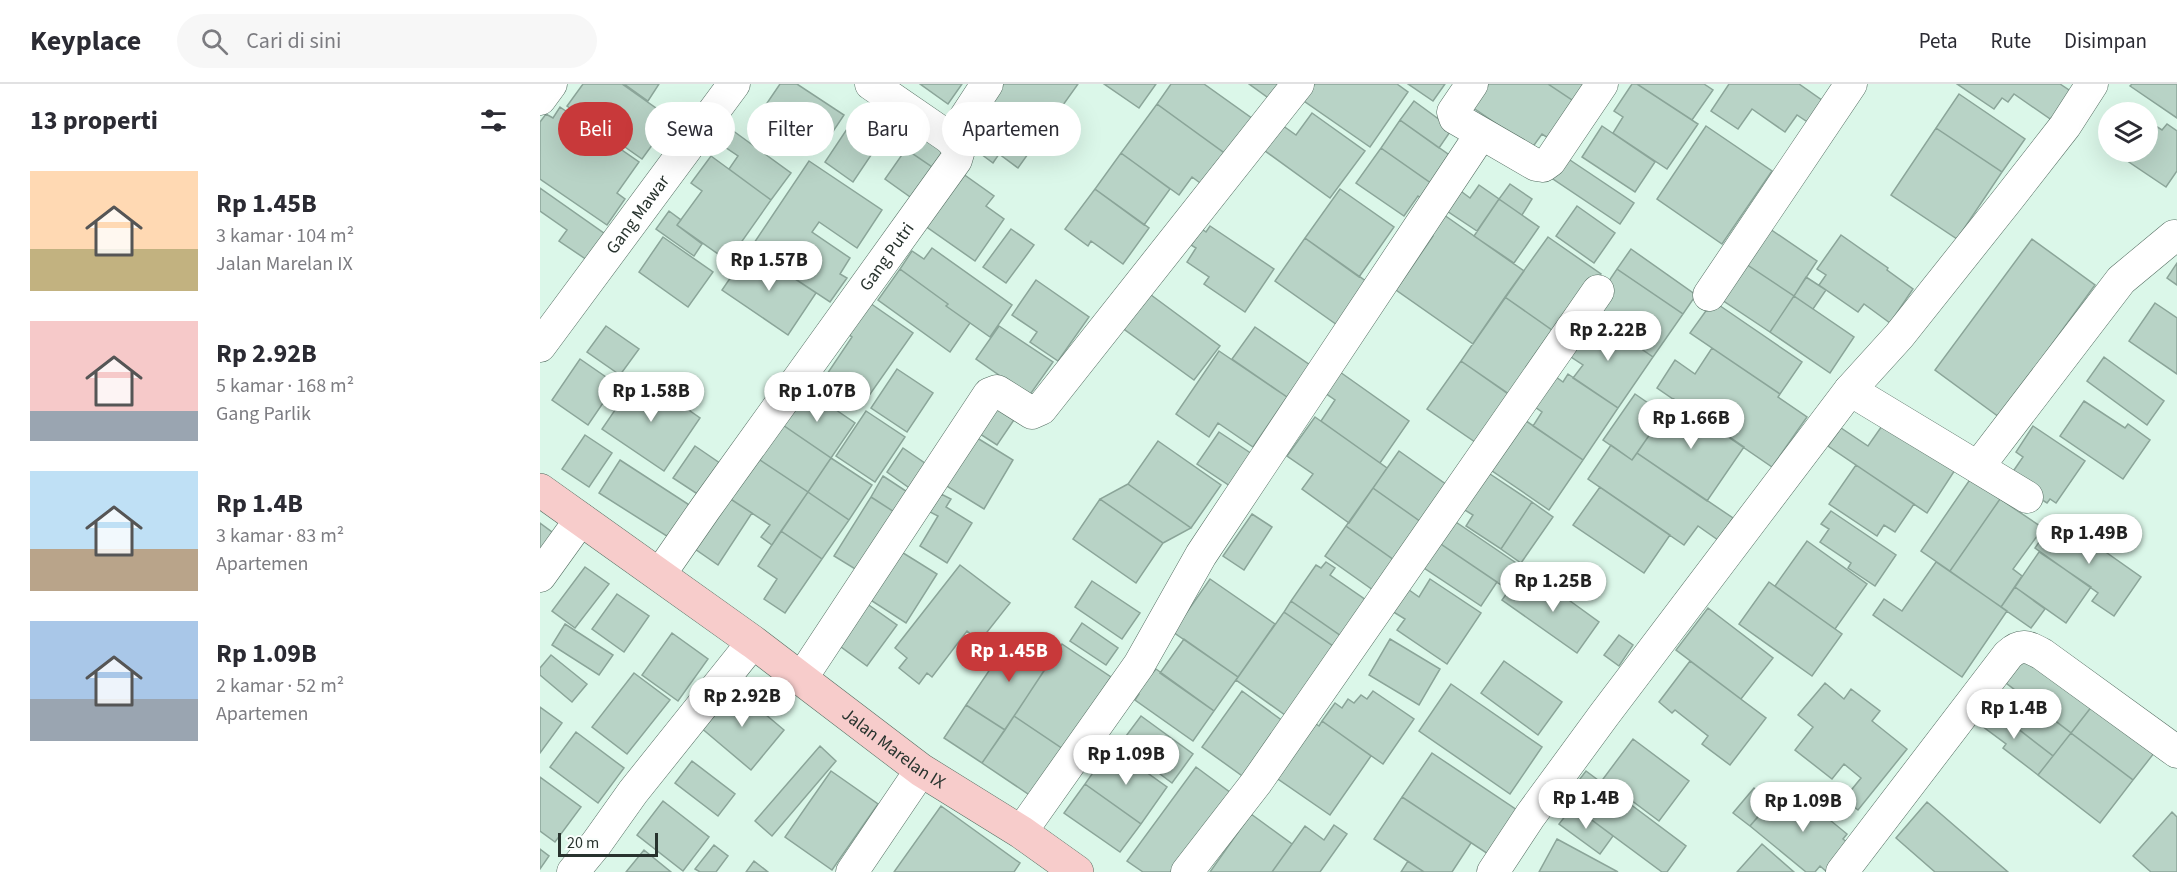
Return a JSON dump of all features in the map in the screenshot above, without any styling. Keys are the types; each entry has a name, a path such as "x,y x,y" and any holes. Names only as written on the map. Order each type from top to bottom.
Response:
{"main road":[{"name":"Jalan Marelan IX","path":"540,490 753,642 921,770 1021,832 1077,872"}],"street":[{"path":"540,99 551,84"},
{"name":"Gang Mawar","path":"540,346 734,84"},
{"path":"871,84 942,133"},
{"path":"975,102 987,84"},
{"path":"801,679 989,394 997,391 1032,413 1041,409 1298,84"},
{"path":"1472,84 1453,115 1481,134 1536,165 1543,166 1551,161 1602,84"},
{"path":"1709,295 1851,84"},
{"path":"1493,872 1530,816 1604,715 1850,390 1899,336 2001,208 2065,126 2092,84"},
{"path":"1021,832 1139,665 1201,555 1481,134"},
{"name":"Gang Putri","path":"660,574 711,499 957,156"},
{"path":"1978,467 2121,280 2174,236"},
{"path":"1187,872 1256,783 1598,291"},
{"path":"1850,390 2027,497"},
{"path":"540,576 581,519"},
{"path":"573,872 633,792 753,642"},
{"path":"1842,872 2008,655 2016,648 2029,647 2042,654 2177,752"},
{"path":"852,872 921,770"}],"building":[{"path":"583,84 622,84 647,102 645,102 645,155 642,159 633,153 633,102 570,102"},
{"path":"624,84 659,84 648,101"},
{"path":"780,84 797,84 824,102 768,102"},
{"path":"920,84 962,84 949,102 945,102"},
{"path":"997,84 1078,84 1065,102 984,102"},
{"path":"1104,84 1156,84 1139,108"},
{"path":"1171,84 1204,84 1260,124 1234,160 1157,104"},
{"path":"1249,84 1293,84 1278,105"},
{"path":"1311,84 1397,84 1408,92 1370,147 1301,99"},
{"path":"1408,84 1445,84 1433,101"},
{"path":"1487,84 1548,84 1581,106 1556,143 1542,134 1532,148 1472,107"},
{"path":"1548,84 1596,84 1581,106"},
{"path":"1632,84 1637,84 1698,124 1667,169 1613,133 1623,117 1614,111"},
{"path":"1637,84 1704,84 1713,90 1692,120"},
{"path":"1729,84 1799,84 1826,103 1812,125 1797,115 1785,132 1752,109 1738,129 1711,111"},
{"path":"1957,84 2060,84 2075,94 2056,123 2014,94 2008,102 2002,98 1994,109"},
{"path":"2132,84 2177,84 2177,118 2158,105 2158,102 2154,102 2130,86"},
{"path":"1959,94 2025,139 2002,172 1936,128"},
{"path":"1414,101 1452,129 1439,148 1400,120"},
{"path":"1157,104 1234,160 1211,191 1192,177 1179,195 1121,153"},
{"path":"834,108 844,115 834,130"},
{"path":"558,110 558,156 630,156 639,162 617,193 625,199 607,225 540,179 540,122 546,114 553,118"},
{"path":"1312,113 1365,151 1330,198 1261,148 1279,123 1296,135"},
{"path":"1400,120 1455,159 1435,186 1381,148"},
{"path":"2167,124 2177,131 2177,171 2166,187 2129,162 2158,162 2158,127 2162,130"},
{"path":"1602,126 1655,162 1635,192 1582,157"},
{"path":"1706,126 1772,171 1722,244 1657,199"},
{"path":"1936,128 2002,172 1957,239 1891,195"},
{"path":"930,129 942,138 943,156 935,169 916,156 930,156"},
{"path":"846,130 846,156 870,156 853,182 825,162 829,156 834,156 834,148"},
{"path":"735,132 747,141 747,156 768,156 791,173 771,200 729,169 738,156 735,154"},
{"path":"1381,148 1435,186 1425,201 1418,196 1404,216 1356,183"},
{"path":"1121,153 1170,189 1144,225 1095,189"},
{"path":"711,156 771,200 728,261 677,225 702,191 691,183"},
{"path":"901,156 916,156 935,169 913,199 885,179"},
{"path":"984,156 998,156 993,163"},
{"path":"1002,156 1027,156 1018,168"},
{"path":"1564,156 1634,203 1620,224 1550,177"},
{"path":"809,161 882,210 857,248 819,222 812,232 850,258 840,274 847,278 830,302 750,249"},
{"path":"959,171 994,196 986,206 1004,219 975,261 921,223"},
{"path":"1510,184 1532,199 1522,215 1499,199"},
{"path":"1479,185 1499,199 1477,231 1444,209 1458,189 1470,198"},
{"path":"540,188 608,236 590,262 559,241 567,230 540,211"},
{"path":"1095,189 1149,228 1123,264 1091,241 1088,246 1065,229"},
{"path":"1340,189 1394,227 1359,277 1305,238"},
{"path":"1499,199 1539,227 1514,263 1474,236"},
{"path":"1577,206 1615,233 1594,263 1556,236"},
{"path":"1437,210 1524,271 1473,344 1396,290 1433,236 1423,230"},
{"path":"669,211 681,220 677,225 702,244 694,256 656,229"},
{"path":"1210,226 1274,269 1245,312 1204,284 1209,277 1187,262 1196,248 1191,245 1202,229 1206,232"},
{"path":"1011,229 1034,245 1006,283 983,267"},
{"path":"1770,229 1817,261 1794,296 1746,264"},
{"path":"1841,235 1888,268 1887,270 1913,289 1890,323 1864,304 1858,312 1819,285 1826,275 1817,269"},
{"path":"663,237 713,272 688,307 639,272"},
{"path":"1548,237 1601,274 1559,335 1505,297"},
{"path":"1305,238 1370,284 1340,327 1275,281"},
{"path":"2032,239 2095,285 1999,417 1935,370"},
{"path":"932,248 1012,305 990,337 900,269 912,251 924,259"},
{"path":"750,249 816,293 788,335 722,290"},
{"path":"1631,249 1696,295 1683,314 1617,269"},
{"path":"2177,263 2177,285 2167,278"},
{"path":"1746,264 1794,296 1770,332 1722,300"},
{"path":"900,269 970,323 950,352 878,300"},
{"path":"1617,269 1683,314 1653,357 1588,312"},
{"path":"1806,277 1826,290 1813,309 1794,296"},
{"path":"1036,280 1089,317 1058,361 1030,342 1037,332 1012,315"},
{"path":"1147,292 1220,346 1194,380 1121,327"},
{"path":"1794,296 1854,337 1830,373 1770,332"},
{"path":"1505,297 1559,335 1515,398 1461,361"},
{"path":"867,301 913,333 861,407 823,380 852,337 845,332"},
{"path":"1713,301 1802,362 1780,394 1690,333"},
{"path":"2155,303 2177,318 2177,374 2129,341"},
{"path":"1594,317 1653,357 1618,408 1573,378 1583,365 1568,355"},
{"path":"606,326 639,349 620,375 587,352"},
{"path":"999,326 1053,362 1029,396 976,359"},
{"path":"1255,327 1310,365 1287,397 1232,359"},
{"path":"1712,348 1780,394 1778,397 1807,417 1772,467 1657,388 1675,360 1695,374"},
{"path":"1219,351 1287,397 1253,447 1218,423 1209,437 1176,414"},
{"path":"2104,357 2164,401 2147,425 2087,381"},
{"path":"580,359 616,384 588,425 552,400"},
{"path":"1461,361 1508,394 1475,442 1427,409"},
{"path":"897,369 933,393 907,432 871,408"},
{"path":"1340,372 1409,421 1380,463 1321,421 1335,400 1325,393"},
{"path":"1568,374 1618,408 1583,460 1533,426 1542,412 1535,407 1556,377 1563,382"},
{"path":"639,375 700,418 664,471 602,429"},
{"path":"804,388 855,423 831,458 780,423"},
{"path":"1635,394 1664,414 1632,460 1603,440"},
{"path":"1674,399 1744,447 1707,501 1637,453"},
{"path":"998,400 1018,414 997,445 977,432"},
{"path":"2084,401 2125,428 2128,424 2150,440 2123,479 2060,436"},
{"path":"866,411 905,437 875,482 836,456"},
{"path":"1516,414 1583,460 1549,510 1482,464"},
{"path":"1315,417 1387,468 1349,523 1302,489 1313,474 1287,456"},
{"path":"780,423 831,458 808,492 757,458"},
{"path":"1884,423 1955,470 1927,513 1828,446 1841,428 1868,446"},
{"path":"2033,426 2085,461 2056,503 2050,499 2047,503 2034,495 2012,473 2023,457 2016,452"},
{"path":"1219,432 1255,456 1233,488 1197,464"},
{"path":"585,435 612,453 589,487 562,469"},
{"path":"974,436 1013,460 984,509 945,485"},
{"path":"1158,441 1221,485 1191,528 1128,484"},
{"path":"1611,445 1632,460 1637,453 1733,518 1718,540 1698,526 1684,545 1588,479"},
{"path":"695,446 727,468 705,499 673,478"},
{"path":"903,448 932,468 915,492 887,472"},
{"path":"1399,451 1447,485 1421,522 1373,488"},
{"path":"757,458 808,492 772,545 761,537 770,525 729,498"},
{"path":"831,458 872,485 849,520 808,492"},
{"path":"620,460 694,508 673,540 599,493"},
{"path":"1856,465 1914,504 1895,532 1884,525 1877,536 1829,504"},
{"path":"1484,470 1532,502 1501,549 1466,526 1473,515 1460,507"},
{"path":"883,476 915,497 902,517 871,497"},
{"path":"1971,478 2000,499 1950,571 1921,551"},
{"path":"1128,484 1191,528 1163,543 1100,499"},
{"path":"1600,487 1670,535 1644,573 1573,525"},
{"path":"1373,488 1421,522 1394,560 1346,526"},
{"path":"808,492 849,520 822,559 781,531"},
{"path":"941,494 951,499 946,507 972,523 947,563 920,546 938,516 930,512"},
{"path":"871,497 902,517 865,575 834,556"},
{"path":"729,498 752,513 718,565 695,549"},
{"path":"1100,499 1163,543 1136,583 1073,539"},
{"path":"2000,499 2043,528 2013,569 2022,576 2001,607 1950,571"},
{"path":"1532,502 1553,517 1521,563 1501,549"},
{"path":"1831,511 1896,555 1875,586 1848,568 1851,563 1820,542 1829,529 1821,524"},
{"path":"1252,514 1272,527 1244,570 1223,556"},
{"path":"1447,516 1522,567 1507,589 1432,538"},
{"path":"2056,517 2141,577 2114,616 2092,601 2098,593 2035,548"},
{"path":"540,523 556,535 540,555"},
{"path":"1346,526 1394,560 1373,590 1325,556"},
{"path":"781,531 822,559 785,613 764,599 777,579 758,566"},
{"path":"1432,538 1497,582 1481,606 1415,562"},
{"path":"1807,541 1867,584 1835,629 1775,586"},
{"path":"900,551 937,574 906,623 869,599"},
{"path":"2039,552 2091,587 2066,623 2015,587"},
{"path":"1326,562 1335,568 1330,575 1366,600 1341,636 1291,601 1316,565 1321,568"},
{"path":"1936,562 2007,611 1962,677 1873,615 1884,599 1902,611"},
{"path":"960,565 1010,603 980,641 967,631 932,677 927,673 919,684 899,668 907,658 895,648"},
{"path":"585,567 609,584 575,628 552,611"},
{"path":"1537,577 1599,622 1577,653 1502,600 1514,583 1526,592"},
{"path":"1210,579 1275,624 1238,677 1173,632"},
{"path":"1430,579 1481,613 1447,664 1397,630 1405,619 1387,608 1402,585 1419,597"},
{"path":"1092,581 1140,613 1122,639 1075,607"},
{"path":"1769,582 1842,634 1812,676 1739,624"},
{"path":"2015,587 2045,609 2031,628 2001,607"},
{"path":"617,594 649,616 624,652 592,629"},
{"path":"1291,601 1341,636 1333,646 1284,612"},
{"path":"866,603 897,625 867,666 837,644"},
{"path":"1708,608 1773,658 1741,699 1676,650"},
{"path":"1284,612 1333,646 1285,715 1236,680"},
{"path":"1082,623 1118,648 1106,665 1070,641"},
{"path":"565,624 613,655 599,675 552,645"},
{"path":"672,633 708,659 678,701 642,675"},
{"path":"1013,635 1051,660 1005,730 966,705"},
{"path":"1619,635 1633,645 1619,666 1604,655"},
{"path":"1184,639 1238,677 1214,711 1160,673"},
{"path":"1390,639 1440,669 1419,705 1369,675"},
{"path":"1062,644 1111,677 1063,749 1014,716"},
{"path":"2031,651 2096,701 2071,733 2006,683"},
{"path":"551,655 587,684 572,702 540,675 540,668"},
{"path":"1504,661 1562,702 1538,735 1481,693"},
{"path":"1690,661 1766,718 1730,765 1702,744 1708,736 1675,710 1672,713 1659,702"},
{"path":"1156,669 1214,711 1193,741 1135,700 1139,694 1132,689"},
{"path":"634,673 670,700 627,754 592,727"},
{"path":"1825,683 1844,699 1851,689 1880,711 1872,721 1907,749 1858,810 1844,799 1861,778 1844,764 1832,779 1795,750 1813,727 1798,715"},
{"path":"1451,684 1542,747 1510,794 1419,731"},
{"path":"733,687 784,730 751,770 700,727"},
{"path":"1242,691 1291,727 1252,783 1202,747"},
{"path":"1373,691 1414,719 1383,764 1322,721 1335,703 1342,708 1348,699 1354,703 1361,695 1367,699"},
{"path":"2021,694 2071,733 2053,756 2003,717"},
{"path":"2096,701 2158,748 2133,780 2071,733"},
{"path":"1986,704 2053,756 2038,775 2003,748 2006,744 1974,720"},
{"path":"966,705 1005,730 982,763 944,738"},
{"path":"540,707 562,723 540,753"},
{"path":"1014,716 1063,749 1031,796 982,763"},
{"path":"1141,716 1193,754 1172,783 1120,744"},
{"path":"1307,718 1319,726 1322,721 1371,756 1330,815 1269,773"},
{"path":"576,732 624,768 598,803 550,767"},
{"path":"2071,733 2133,780 2100,823 2038,775"},
{"path":"1633,739 1689,781 1659,821 1603,779"},
{"path":"820,746 836,761 772,836 755,821"},
{"path":"1111,747 1167,787 1141,824 1085,784"},
{"path":"1432,753 1517,810 1488,854 1402,797"},
{"path":"692,761 735,794 718,816 675,783"},
{"path":"1196,767 1235,796 1179,872 1143,872 1127,861"},
{"path":"831,771 878,804 832,870 785,837"},
{"path":"1586,771 1686,846 1667,872 1662,872 1577,809 1588,793 1576,784"},
{"path":"540,777 581,807 555,842 540,831"},
{"path":"1085,784 1141,824 1120,852 1064,813"},
{"path":"1786,784 1847,834 1843,839 1854,848 1835,872 1827,872 1820,866 1815,872 1806,872 1750,826"},
{"path":"1754,788 1771,802 1750,826 1733,813"},
{"path":"1402,797 1471,843 1452,872 1424,872 1374,839"},
{"path":"663,801 709,837 683,871 637,835"},
{"path":"1927,802 2008,872 1935,872 1896,838"},
{"path":"941,806 1020,863 1014,872 894,872"},
{"path":"1573,806 1613,836 1600,854 1559,824"},
{"path":"2172,812 2177,817 2177,872 2151,872 2133,856"},
{"path":"1251,814 1292,844 1272,872 1210,872"},
{"path":"1334,825 1347,834 1320,872 1272,872 1305,826 1324,840"},
{"path":"1557,839 1618,872 1539,872"},
{"path":"1762,844 1794,872 1737,872"},
{"path":"714,845 728,856 716,872 700,872 695,869"},
{"path":"540,849 549,856 540,869"},
{"path":"644,850 671,872 626,872"},
{"path":"754,861 768,872 746,872"},
{"path":"1408,861 1424,872 1401,872"}]}
